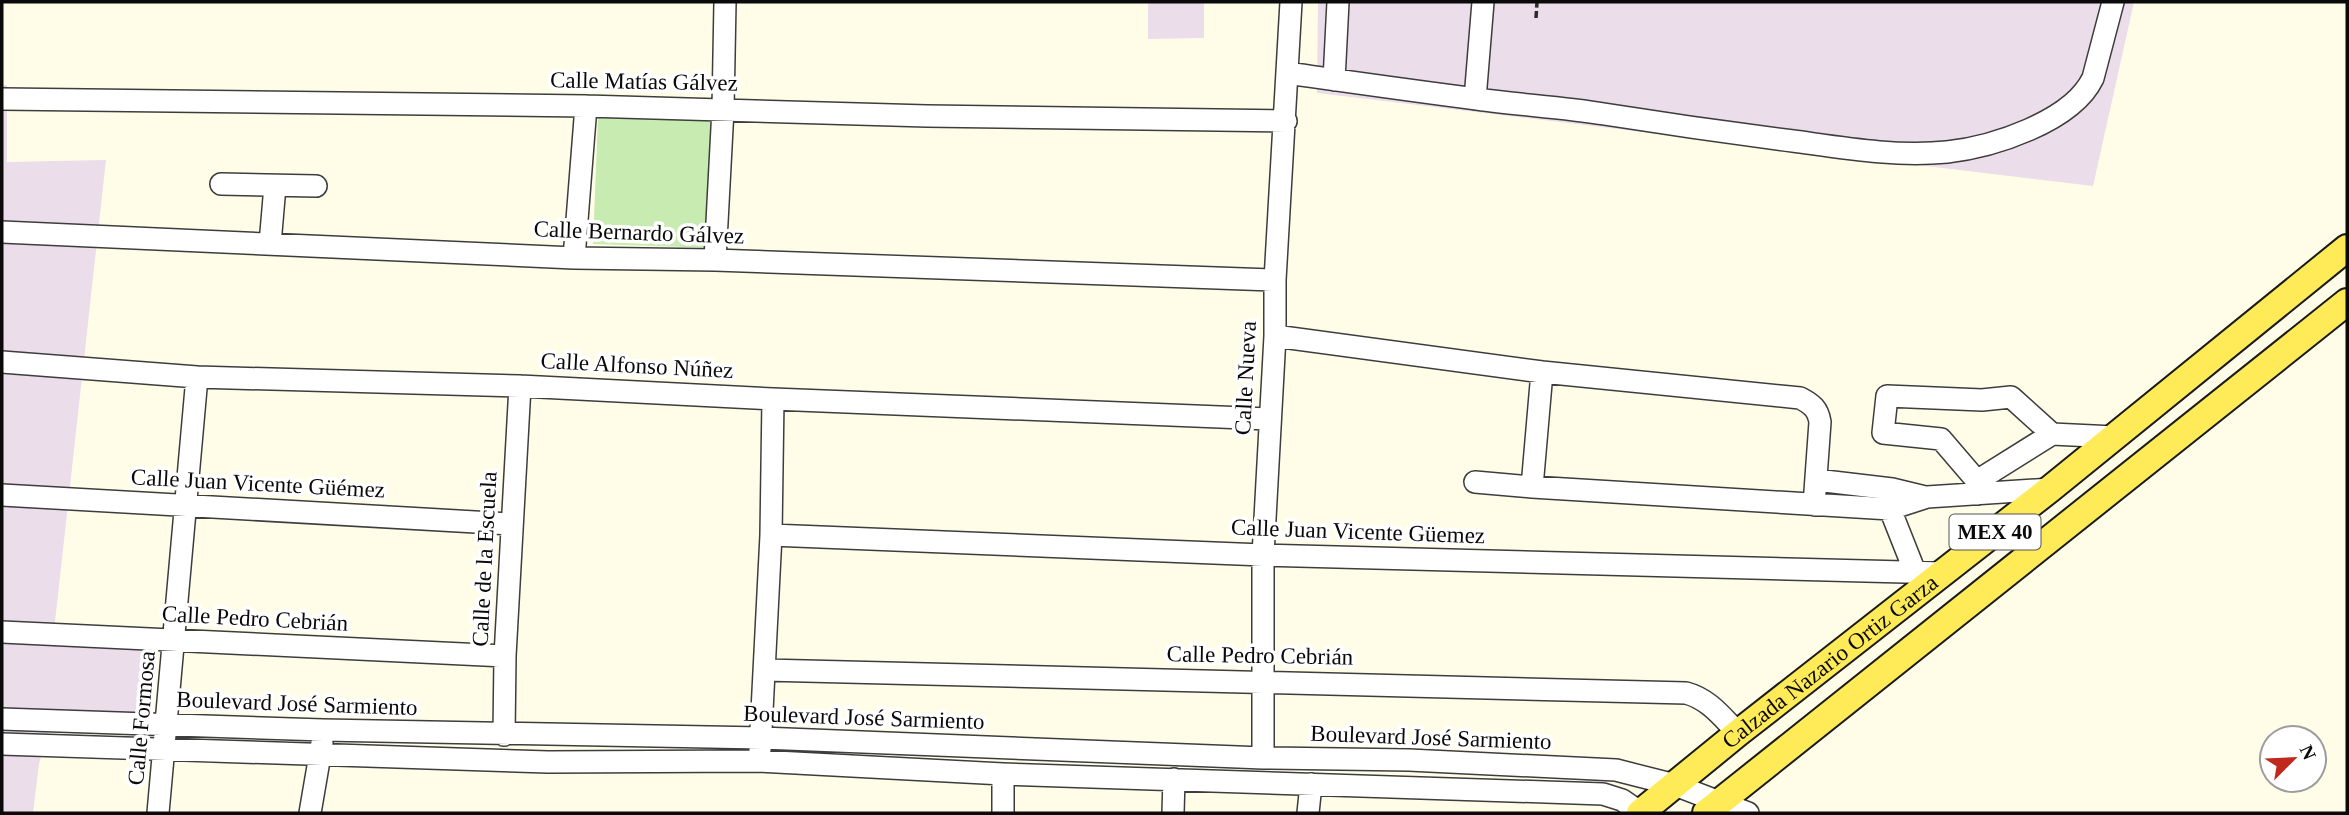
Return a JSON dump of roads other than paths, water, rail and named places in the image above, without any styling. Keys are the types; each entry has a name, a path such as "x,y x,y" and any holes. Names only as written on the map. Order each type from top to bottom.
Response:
{"main road":[{"name":"Calzada Nazario Ortiz Garza","path":"1641,813 1738,733 2050,489 2347,248"},
{"name":"Calzada Nazario Ortiz Garza","path":"1713,808 2347,302"}],"street":[{"path":"715,260 723,109 725,2"},
{"name":"Calle Nueva","path":"1264,758 1264,555 1275,336 1275,280 1291,2"},
{"path":"1334,80 1338,2"},
{"path":"1475,99 1483,2"},
{"path":"1287,73 1600,113 1849,149 1913,154 1970,149 1994,143 2045,121 2075,103 2093,78 2113,2"},
{"name":"Calle Matías Gálvez","path":"2,99 586,106 928,116 1286,121"},
{"path":"574,258 586,106"},
{"path":"221,184 316,187"},
{"path":"270,244 275,186"},
{"name":"Calle Bernardo Gálvez","path":"2,232 574,258 715,260 1275,280"},
{"path":"1275,336 1542,372 1800,398 1812,404 1818,414 1819,441 1814,505"},
{"name":"Calle Alfonso Núñez","path":"2,362 197,377 520,386 1269,419"},
{"path":"1532,487 1542,372"},
{"name":"Calle Formosa","path":"158,813 197,377"},
{"name":"Calle de la Escuela","path":"504,735 511,524 520,386"},
{"path":"1978,488 1941,439 1884,433 1887,396 1982,400 2011,397 2052,434"},
{"path":"758,761 762,738 771,535 773,399"},
{"path":"1978,488 2052,434 2114,437"},
{"path":"1816,480 1891,499"},
{"path":"1475,482 1814,505 1927,497 1978,488 2050,489"},
{"name":"Calle Juan Vicente Güémez","path":"2,495 511,524"},
{"path":"1891,499 1915,572"},
{"name":"Calle Juan Vicente Güemez","path":"771,535 1264,555 1943,573"},
{"name":"Calle Pedro Cebrián","path":"2,632 505,656"},
{"name":"Calle Pedro Cebrián","path":"765,670 1686,693 1698,696 1711,705 1738,733"},
{"name":"Boulevard José Sarmiento","path":"2,719 504,735 762,738 1264,758 1409,760 1616,770 1675,785 1713,808 1741,808 1748,813"},
{"path":"310,813 322,755 323,730"},
{"name":"Boulevard José Sarmiento","path":"2,744 548,762 758,761 1003,774 1603,794 1622,800 1641,813"},
{"path":"1409,760 1410,787"},
{"path":"1003,774 1003,813"},
{"path":"1173,813 1174,779"},
{"path":"1308,813 1311,784"}]}
